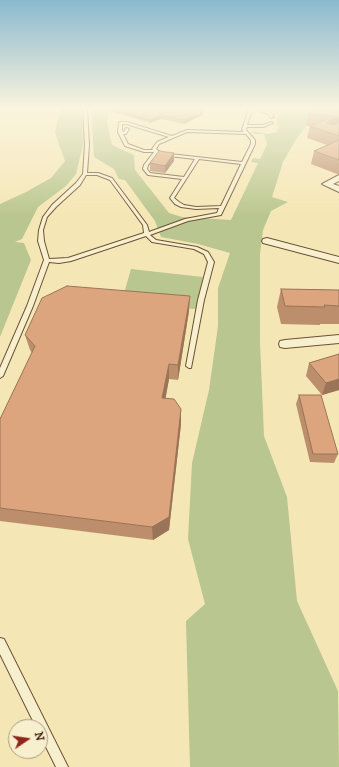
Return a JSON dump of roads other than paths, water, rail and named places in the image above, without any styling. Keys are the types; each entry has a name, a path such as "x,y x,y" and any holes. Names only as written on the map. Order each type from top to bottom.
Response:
{"street":[{"path":"339,178 326,184 339,190"},
{"path":"267,241 339,260"},
{"path":"286,344 339,339"}],"lane":[{"path":"0,376 30,306 47,260 41,241 41,230 45,217 54,206 78,184 85,174 87,144"},
{"path":"125,144 144,151 156,152 167,156 244,163"},
{"path":"157,144 154,149 156,152 146,165 146,169 149,174 184,178"},
{"path":"47,260 70,260 187,220 219,214 253,144"},
{"path":"198,158 172,198 183,206 196,208 222,207"},
{"path":"85,174 98,174 110,179 146,224 147,234 154,241 195,248 206,253 211,262 201,300 190,366"},
{"path":"0,643 62,767"}]}
